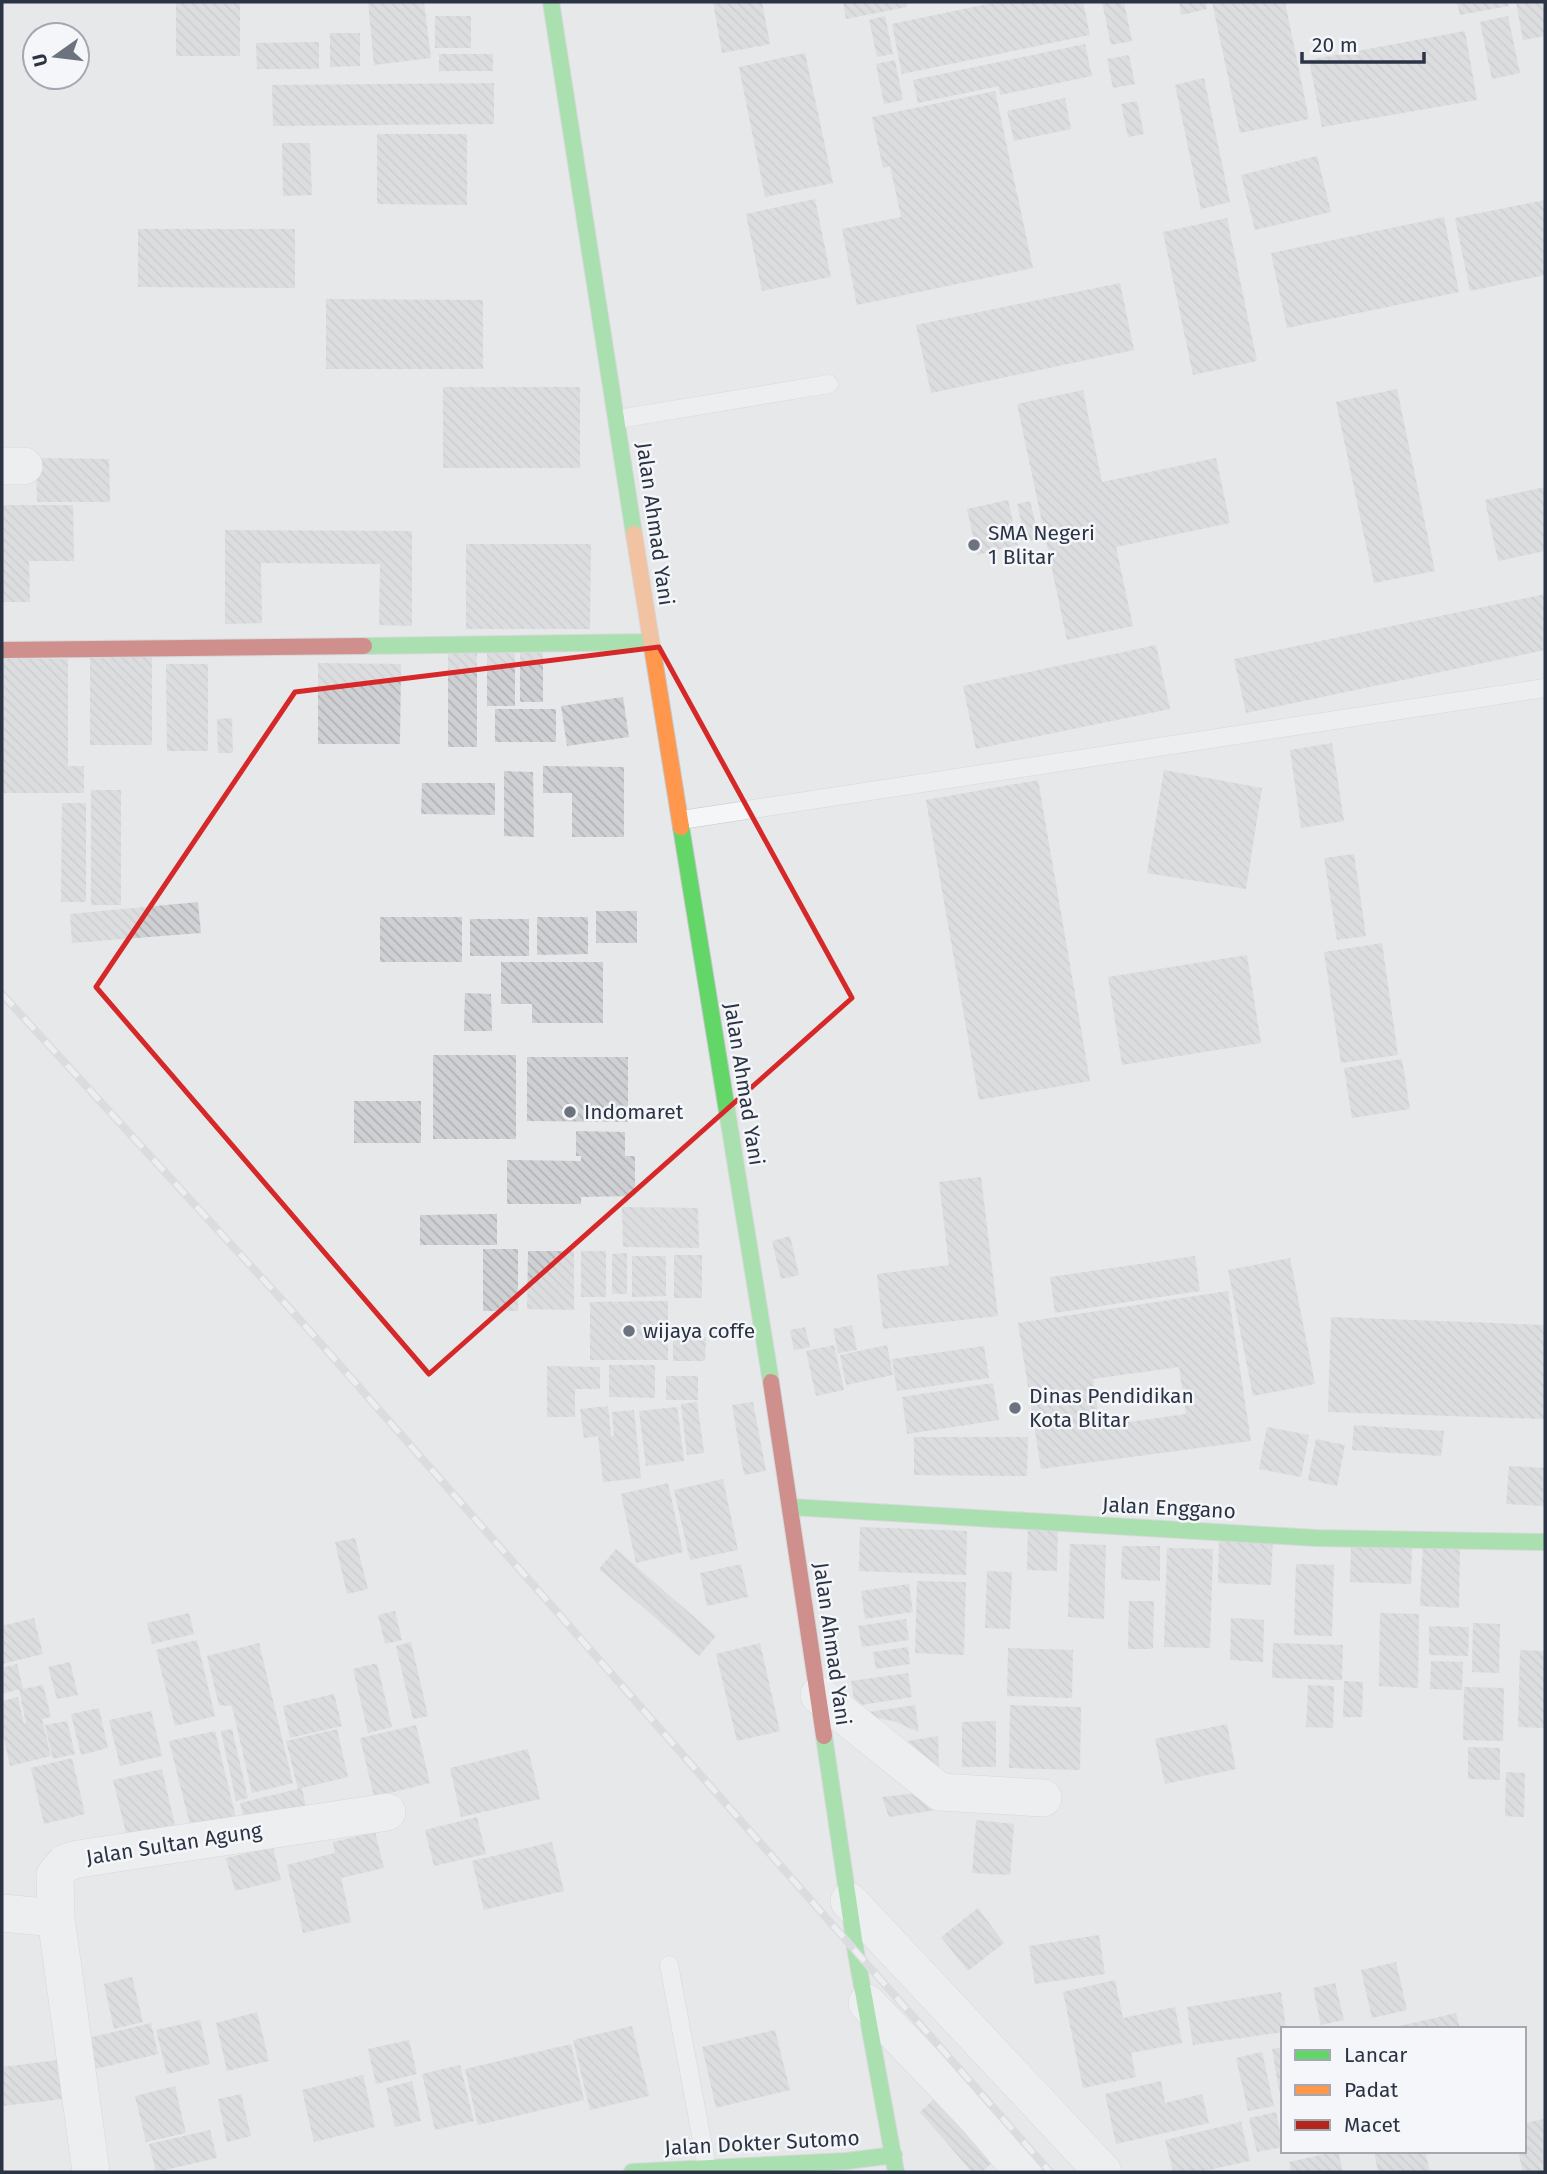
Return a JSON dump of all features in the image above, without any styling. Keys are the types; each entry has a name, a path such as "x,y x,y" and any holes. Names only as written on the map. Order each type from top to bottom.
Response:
{"main road":[{"name":"Jalan Ahmad Yani","path":"551,2 791,1507 856,1953 896,2172"},
{"path":"2,650 651,642"},
{"name":"Jalan Enggano","path":"791,1507 1316,1538 1545,1542"},
{"name":"Jalan Dokter Sutomo","path":"632,2172 790,2165 894,2155"}],"street":[{"path":"818,1695 940,1792 1043,1798"},
{"name":"Jalan Sultan Agung","path":"92,2172 56,1918 55,1875 65,1863 78,1858 387,1812"},
{"path":"849,1901 1103,2172"},
{"path":"2,1913 56,1918"},
{"path":"867,2003 976,2117 1023,2172"}],"lane":[{"path":"618,419 829,384"},
{"path":"681,820 1545,688"},
{"path":"668,1965 707,2167"}],"highlighted area":[{"path":"659,647 852,998 429,1374 96,987 295,692"}],"building":[{"path":"176,2 240,2 240,56 176,56"},
{"path":"368,2 424,2 431,58 374,65"},
{"path":"713,2 762,2 770,44 722,53"},
{"path":"843,2 906,2 907,7 846,19"},
{"path":"997,2 1083,2 1090,35 902,74 892,24"},
{"path":"1102,2 1124,2 1132,41 1111,45"},
{"path":"1179,2 1206,2 1207,9 1181,15"},
{"path":"1212,2 1285,2 1309,119 1240,133"},
{"path":"1457,2 1508,2 1509,6 1460,15"},
{"path":"1516,2 1545,2 1545,36 1523,40"},
{"path":"435,16 471,16 471,48 435,48"},
{"path":"885,16 893,54 877,57 869,20"},
{"path":"1508,16 1520,73 1492,79 1480,22"},
{"path":"1465,31 1477,100 1322,127 1309,60"},
{"path":"330,33 360,33 360,66 330,67"},
{"path":"319,42 319,69 257,69 256,43"},
{"path":"1085,44 1092,76 1000,95 999,86 918,103 913,80"},
{"path":"805,53 833,183 765,197 739,67"},
{"path":"439,54 493,54 493,71 439,71"},
{"path":"1129,55 1135,84 1113,88 1107,59"},
{"path":"895,60 903,100 884,104 876,64"},
{"path":"1204,78 1230,202 1201,209 1175,85"},
{"path":"494,83 494,124 273,126 272,85"},
{"path":"995,91 1033,268 857,305 842,229 901,217 890,166 883,168 872,117"},
{"path":"1065,98 1071,129 1014,141 1007,111"},
{"path":"1137,101 1144,134 1128,137 1121,104"},
{"path":"377,134 467,134 467,205 377,204"},
{"path":"282,143 310,143 312,195 283,196"},
{"path":"1317,156 1331,212 1255,230 1241,175"},
{"path":"815,199 831,277 762,291 746,214"},
{"path":"1545,200 1545,275 1470,291 1455,218"},
{"path":"1444,217 1459,292 1287,328 1271,253"},
{"path":"1227,218 1257,361 1193,375 1163,232"},
{"path":"138,229 295,229 295,288 138,287"},
{"path":"1120,283 1134,350 931,393 916,325"},
{"path":"326,299 483,300 483,369 326,369"},
{"path":"443,387 580,387 580,468 443,468"},
{"path":"1397,389 1435,571 1374,583 1336,402"},
{"path":"1083,390 1102,482 1216,458 1230,523 1116,547 1133,626 1067,640 1017,404"},
{"path":"36,458 109,459 110,502 37,502"},
{"path":"1545,487 1545,551 1498,561 1485,500"},
{"path":"1008,500 1018,545 977,555 967,509"},
{"path":"1030,501 1039,539 1026,542 1017,504"},
{"path":"2,505 73,505 74,561 29,561 30,602 2,602"},
{"path":"225,530 412,531 412,626 379,625 380,564 261,563 262,623 225,624"},
{"path":"466,544 591,544 590,629 466,629"},
{"path":"1545,594 1545,650 1246,713 1234,659"},
{"path":"1156,645 1170,709 976,749 963,686"},
{"path":"520,649 543,650 543,702 520,702"},
{"path":"487,651 515,651 515,706 487,706"},
{"path":"448,653 477,653 477,747 448,747"},
{"path":"152,656 152,745 90,745 90,657"},
{"path":"2,659 68,659 68,766 84,766 84,793 2,793"},
{"path":"318,663 401,664 400,744 318,744"},
{"path":"166,664 208,664 208,751 167,751"},
{"path":"623,697 629,737 567,746 561,706"},
{"path":"495,709 556,709 556,742 495,742"},
{"path":"232,718 233,753 218,753 217,719"},
{"path":"1332,743 1344,821 1301,828 1290,750"},
{"path":"543,766 624,767 624,837 572,837 572,793 543,793"},
{"path":"1164,770 1262,788 1246,889 1147,873"},
{"path":"504,771 533,772 534,837 504,836"},
{"path":"1038,780 1090,1081 979,1100 926,800"},
{"path":"422,783 495,783 495,815 421,814"},
{"path":"91,790 121,790 121,905 91,905"},
{"path":"62,803 86,803 86,902 61,902"},
{"path":"1354,854 1366,936 1337,940 1324,858"},
{"path":"198,902 201,933 72,943 70,914"},
{"path":"596,911 637,911 637,943 596,943"},
{"path":"380,917 462,917 462,962 380,962"},
{"path":"537,917 588,917 588,954 537,955"},
{"path":"470,919 529,919 529,956 470,956"},
{"path":"1382,943 1398,1055 1341,1063 1324,952"},
{"path":"1247,955 1261,1043 1122,1065 1108,977"},
{"path":"501,962 603,962 603,1023 532,1023 532,1004 501,1004"},
{"path":"465,993 491,994 492,1031 464,1031"},
{"path":"433,1055 516,1055 516,1139 433,1139"},
{"path":"527,1057 628,1057 628,1122 527,1121"},
{"path":"1402,1059 1410,1109 1352,1118 1344,1068"},
{"path":"354,1101 421,1101 421,1143 354,1143"},
{"path":"576,1131 625,1132 625,1156 635,1156 635,1196 581,1197 581,1204 507,1204 507,1160 581,1161 581,1156 576,1156"},
{"path":"981,1177 998,1316 883,1329 877,1274 949,1265 939,1182"},
{"path":"622,1207 698,1208 699,1248 623,1247"},
{"path":"497,1214 497,1245 420,1245 420,1215"},
{"path":"790,1236 799,1275 781,1279 772,1241"},
{"path":"483,1249 518,1249 518,1311 483,1311"},
{"path":"528,1251 574,1251 574,1310 527,1309"},
{"path":"581,1251 606,1251 606,1297 581,1297"},
{"path":"627,1253 627,1294 612,1294 612,1254"},
{"path":"674,1255 702,1255 702,1298 674,1298"},
{"path":"632,1256 666,1256 666,1296 632,1297"},
{"path":"1195,1256 1200,1291 1055,1313 1050,1277"},
{"path":"1290,1258 1315,1384 1253,1396 1228,1270"},
{"path":"1228,1291 1251,1441 1041,1469 1018,1323","holes":["1179,1367 1186,1414 1100,1426 1093,1379"]},
{"name":"wijaya coffe","path":"668,1301 668,1360 590,1360 590,1302"},
{"path":"1331,1317 1545,1325 1545,1419 1328,1412"},
{"path":"852,1325 857,1350 838,1353 833,1329"},
{"path":"805,1327 810,1347 794,1350 790,1330"},
{"path":"673,1337 706,1337 705,1361 673,1361"},
{"path":"834,1345 844,1390 816,1396 806,1351"},
{"path":"887,1345 893,1375 846,1385 840,1355"},
{"path":"984,1346 989,1378 897,1391 892,1359"},
{"path":"609,1365 655,1365 655,1398 609,1397"},
{"path":"547,1366 600,1367 600,1389 575,1389 575,1417 547,1417"},
{"path":"666,1376 698,1376 698,1400 666,1400"},
{"path":"993,1383 999,1420 907,1434 902,1397"},
{"path":"697,1402 704,1453 687,1455 681,1404"},
{"path":"753,1402 766,1471 744,1475 732,1405"},
{"path":"608,1406 611,1436 614,1436 612,1412 634,1410 641,1478 603,1482 598,1436 584,1438 580,1409"},
{"path":"677,1407 684,1461 646,1466 639,1411"},
{"path":"1354,1425 1444,1431 1441,1456 1352,1450"},
{"path":"1267,1427 1309,1435 1301,1477 1259,1469"},
{"path":"914,1437 1028,1437 1027,1476 914,1475"},
{"path":"1316,1439 1345,1445 1337,1486 1308,1480"},
{"path":"1509,1466 1545,1468 1545,1506 1506,1504"},
{"path":"723,1479 738,1550 690,1560 674,1490"},
{"path":"668,1483 683,1552 636,1563 621,1494"},
{"path":"1028,1523 1058,1524 1057,1571 1027,1570"},
{"path":"860,1527 967,1531 966,1575 859,1571"},
{"path":"1219,1537 1273,1538 1271,1585 1218,1583"},
{"path":"355,1538 368,1589 347,1594 335,1542"},
{"path":"1423,1543 1460,1544 1459,1608 1420,1606"},
{"path":"1070,1544 1106,1545 1104,1619 1068,1617"},
{"path":"1351,1545 1412,1547 1411,1584 1350,1582"},
{"path":"1122,1546 1160,1546 1160,1581 1121,1579"},
{"path":"1167,1548 1213,1549 1210,1648 1164,1647"},
{"path":"616,1549 716,1636 699,1656 599,1569"},
{"path":"741,1564 748,1597 707,1606 700,1573"},
{"path":"1296,1564 1334,1565 1332,1636 1294,1635"},
{"path":"987,1571 1012,1572 1010,1629 985,1628"},
{"path":"917,1581 966,1582 964,1655 915,1653"},
{"path":"909,1584 913,1612 865,1619 861,1591"},
{"path":"1129,1601 1154,1601 1153,1649 1128,1649"},
{"path":"395,1611 402,1640 385,1644 378,1615"},
{"path":"189,1613 194,1634 152,1644 147,1623"},
{"path":"1380,1613 1419,1614 1418,1688 1379,1686"},
{"path":"34,1618 43,1654 2,1664 2,1626"},
{"path":"1231,1618 1264,1620 1263,1662 1230,1660"},
{"path":"906,1619 909,1640 862,1647 858,1626"},
{"path":"1473,1623 1500,1624 1499,1673 1472,1672"},
{"path":"1429,1626 1469,1627 1468,1656 1429,1655"},
{"path":"197,1640 215,1716 175,1726 156,1650"},
{"path":"411,1642 428,1716 413,1719 396,1646"},
{"path":"259,1643 293,1783 252,1793 232,1706 219,1705 207,1656"},
{"path":"760,1643 780,1731 737,1741 716,1654"},
{"path":"1273,1643 1343,1645 1342,1680 1272,1678"},
{"path":"908,1647 910,1664 876,1669 873,1652"},
{"path":"1008,1648 1073,1650 1072,1698 1007,1696"},
{"path":"1520,1650 1545,1651 1545,1728 1518,1727"},
{"path":"1431,1661 1463,1662 1462,1690 1430,1689"},
{"path":"70,1662 78,1695 57,1699 48,1667"},
{"path":"377,1663 392,1727 368,1733 353,1669"},
{"path":"17,1664 23,1689 43,1685 51,1717 42,1719 51,1756 10,1766 2,1729 2,1701 18,1697 24,1724 26,1723 19,1689 2,1694 2,1668"},
{"path":"908,1673 912,1697 855,1706 851,1681"},
{"path":"1344,1681 1363,1682 1362,1717 1343,1717"},
{"path":"1308,1685 1334,1686 1333,1728 1306,1727"},
{"path":"1464,1687 1504,1688 1503,1741 1463,1740"},
{"path":"334,1694 342,1726 290,1738 283,1706"},
{"path":"915,1705 919,1732 893,1721 856,1714"},
{"path":"1010,1705 1081,1707 1080,1770 1009,1768"},
{"path":"99,1708 108,1748 81,1755 71,1714"},
{"path":"151,1711 162,1756 120,1766 109,1720"},
{"path":"67,1721 75,1754 53,1759 45,1725"},
{"path":"996,1721 996,1767 962,1767 962,1722"},
{"path":"1227,1724 1236,1769 1165,1784 1155,1739"},
{"path":"416,1725 430,1783 374,1797 360,1738"},
{"path":"232,1729 248,1798 236,1801 221,1731"},
{"path":"337,1729 348,1777 302,1788 308,1816 247,1830 240,1803 298,1789 286,1741"},
{"path":"215,1731 237,1822 192,1833 169,1741"},
{"path":"938,1736 939,1767 912,1772 896,1743"},
{"path":"1468,1747 1500,1748 1500,1780 1468,1779"},
{"path":"528,1749 540,1799 461,1817 450,1768"},
{"path":"72,1758 85,1814 44,1824 31,1768"},
{"path":"162,1769 175,1826 127,1837 113,1780"},
{"path":"1506,1772 1525,1773 1524,1817 1505,1816"},
{"path":"925,1792 943,1809 889,1817 882,1797"},
{"path":"477,1817 486,1854 434,1866 425,1830"},
{"path":"976,1820 1014,1824 1010,1875 972,1873"},
{"path":"375,1832 384,1868 341,1878 351,1922 303,1933 287,1865 335,1853 333,1842"},
{"path":"552,1842 564,1891 484,1910 472,1861"},
{"path":"273,1847 281,1880 235,1891 226,1858"},
{"path":"978,1908 1004,1943 968,1971 941,1937"},
{"path":"1099,1935 1105,1974 1035,1984 1029,1946"},
{"path":"1396,1962 1407,2010 1372,2018 1361,1970"},
{"path":"132,1977 143,2022 114,2029 104,1984"},
{"path":"1115,1980 1123,2018 1175,2007 1182,2043 1131,2053 1136,2077 1083,2088 1063,1992"},
{"path":"1335,1983 1344,2020 1321,2025 1313,1988"},
{"path":"1281,1992 1286,2027 1281,2027 1281,2032 1193,2045 1187,2007"},
{"path":"257,2012 269,2061 227,2071 216,2023"},
{"path":"1456,2013 1460,2027 1395,2027"},
{"path":"200,2020 210,2064 167,2074 156,2030"},
{"path":"151,2023 158,2054 95,2069 88,2038"},
{"path":"632,2026 649,2096 590,2110 573,2040"},
{"path":"775,2030 790,2090 716,2108 702,2047"},
{"path":"409,2040 417,2074 376,2084 368,2049"},
{"path":"571,2044 584,2100 478,2125 465,2069"},
{"path":"1281,2047 1281,2101 1272,2049"},
{"path":"1262,2052 1274,2106 1248,2111 1236,2058"},
{"path":"59,2060 64,2099 2,2106 2,2067"},
{"path":"460,2065 474,2121 435,2130 422,2074"},
{"path":"363,2075 375,2127 314,2142 302,2090"},
{"path":"412,2081 421,2121 395,2127 386,2088"},
{"path":"1161,2081 1165,2103 1202,2094 1209,2123 1116,2144 1105,2094"},
{"path":"175,2086 186,2133 146,2142 135,2096"},
{"path":"945,2089 1001,2155 982,2172 972,2172 920,2112"},
{"path":"241,2094 251,2136 227,2142 218,2099"},
{"path":"1276,2112 1281,2147 1257,2152 1249,2118"},
{"path":"1543,2119 1545,2172 1523,2172 1518,2153 1526,2153 1526,2123"},
{"path":"1241,2122 1250,2161 1199,2172 1173,2172 1165,2140"},
{"path":"210,2130 217,2158 156,2172 149,2144"},
{"path":"1338,2153 1343,2172 1291,2172 1289,2162"},
{"path":"1374,2153 1425,2153 1430,2172 1378,2172"}],"railway":[{"path":"2,994 293,1312 1050,2172"}],"traffic: fast":[{"path":"551,2 634,534"},
{"path":"364,646 651,642"},
{"path":"681,827 771,1382"},
{"path":"791,1507 1316,1538 1545,1542"},
{"path":"824,1736 856,1953 896,2172"},
{"path":"632,2172 847,2161 894,2155"}],"traffic: slow":[{"path":"634,534 681,827"}],"traffic: jam":[{"path":"2,650 364,646"},
{"path":"771,1382 824,1736"}],"place":[{"name":"SMA Negeri 1 Blitar","path":"974,545"},
{"name":"Indomaret","path":"570,1112"},
{"name":"wijaya coffe","path":"629,1331"},
{"name":"Dinas Pendidikan Kota Blitar","path":"1015,1408"}]}
